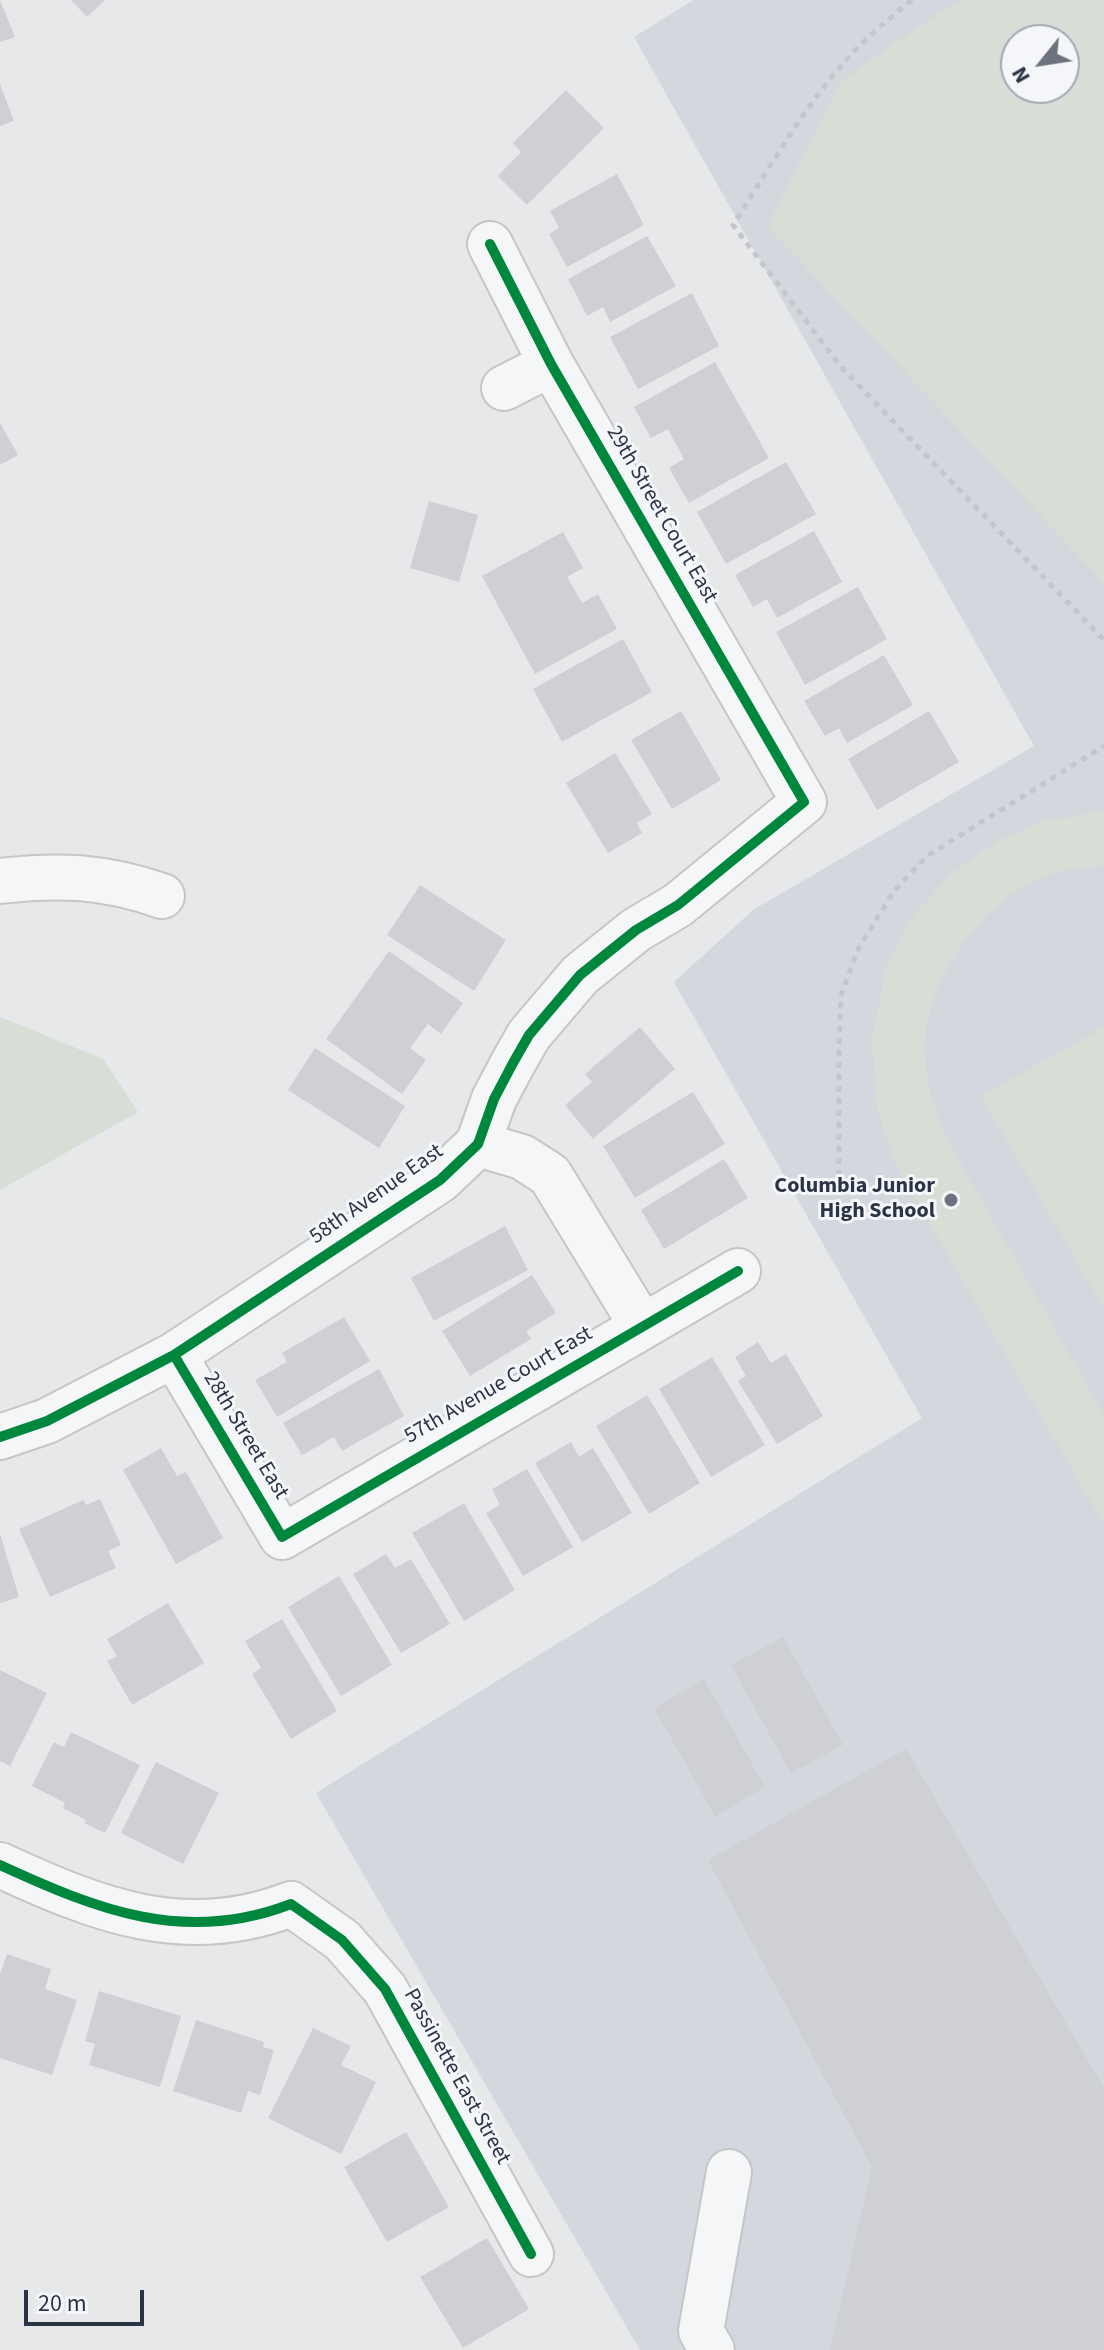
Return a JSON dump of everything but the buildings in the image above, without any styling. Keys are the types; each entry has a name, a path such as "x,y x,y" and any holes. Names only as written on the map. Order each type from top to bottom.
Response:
{"street":[{"name":"29th Street Court East","path":"490,244 551,364 804,802"},
{"path":"504,388 551,364"},
{"name":"58th Avenue East","path":"0,1437 47,1421 174,1355 440,1180 478,1144 494,1099 524,1044 580,975 636,930 678,905 804,802"},
{"path":"0,881 62,876 93,878 116,881 162,896"},
{"path":"478,1144 522,1157 550,1175 642,1326"},
{"name":"57th Avenue Court East","path":"282,1537 738,1271"},
{"name":"28th Street East","path":"174,1355 282,1537"},
{"name":"Passinette East Street","path":"0,1865 71,1895 169,1922 224,1922 250,1918 291,1904 342,1940 385,1989 531,2254"},
{"path":"712,2350 701,2331 729,2172"}],"path":[{"path":"912,0 873,32 839,68 798,123 733,225 841,367 1104,640"},
{"path":"839,1188 841,996 857,951 894,891 927,856 1104,746"}],"shaded area":[{"name":"Columbia Junior High School","path":"693,0 1104,0 1104,2350 640,2350 316,1793 922,1418 674,982 753,910 1034,746 634,37"},
{"path":"964,0 1104,0 1104,583 767,226 841,81 928,20"},
{"path":"1104,811 1104,865 1061,871 1029,884 1005,900 963,943 935,996 927,1024 925,1052 933,1100 951,1146 1104,1415 1104,1525 897,1167 878,1113 872,1041 885,972 913,916 950,875 997,841 1040,822"},
{"path":"0,1017 103,1059 138,1112 0,1190"},
{"path":"1104,1027 1104,1309 981,1096"}],"cycle path":[{"path":"0,1437 47,1421 174,1355 440,1180 478,1144 494,1099 529,1035 580,975 636,930 678,905 804,802 551,364 490,244"},
{"path":"174,1355 282,1537 738,1271"},
{"path":"0,1865 107,1908 178,1922 215,1922 252,1916 291,1904 342,1940 385,1989 531,2254"}],"place":[{"name":"Columbia Junior High School","path":"951,1200"}]}
